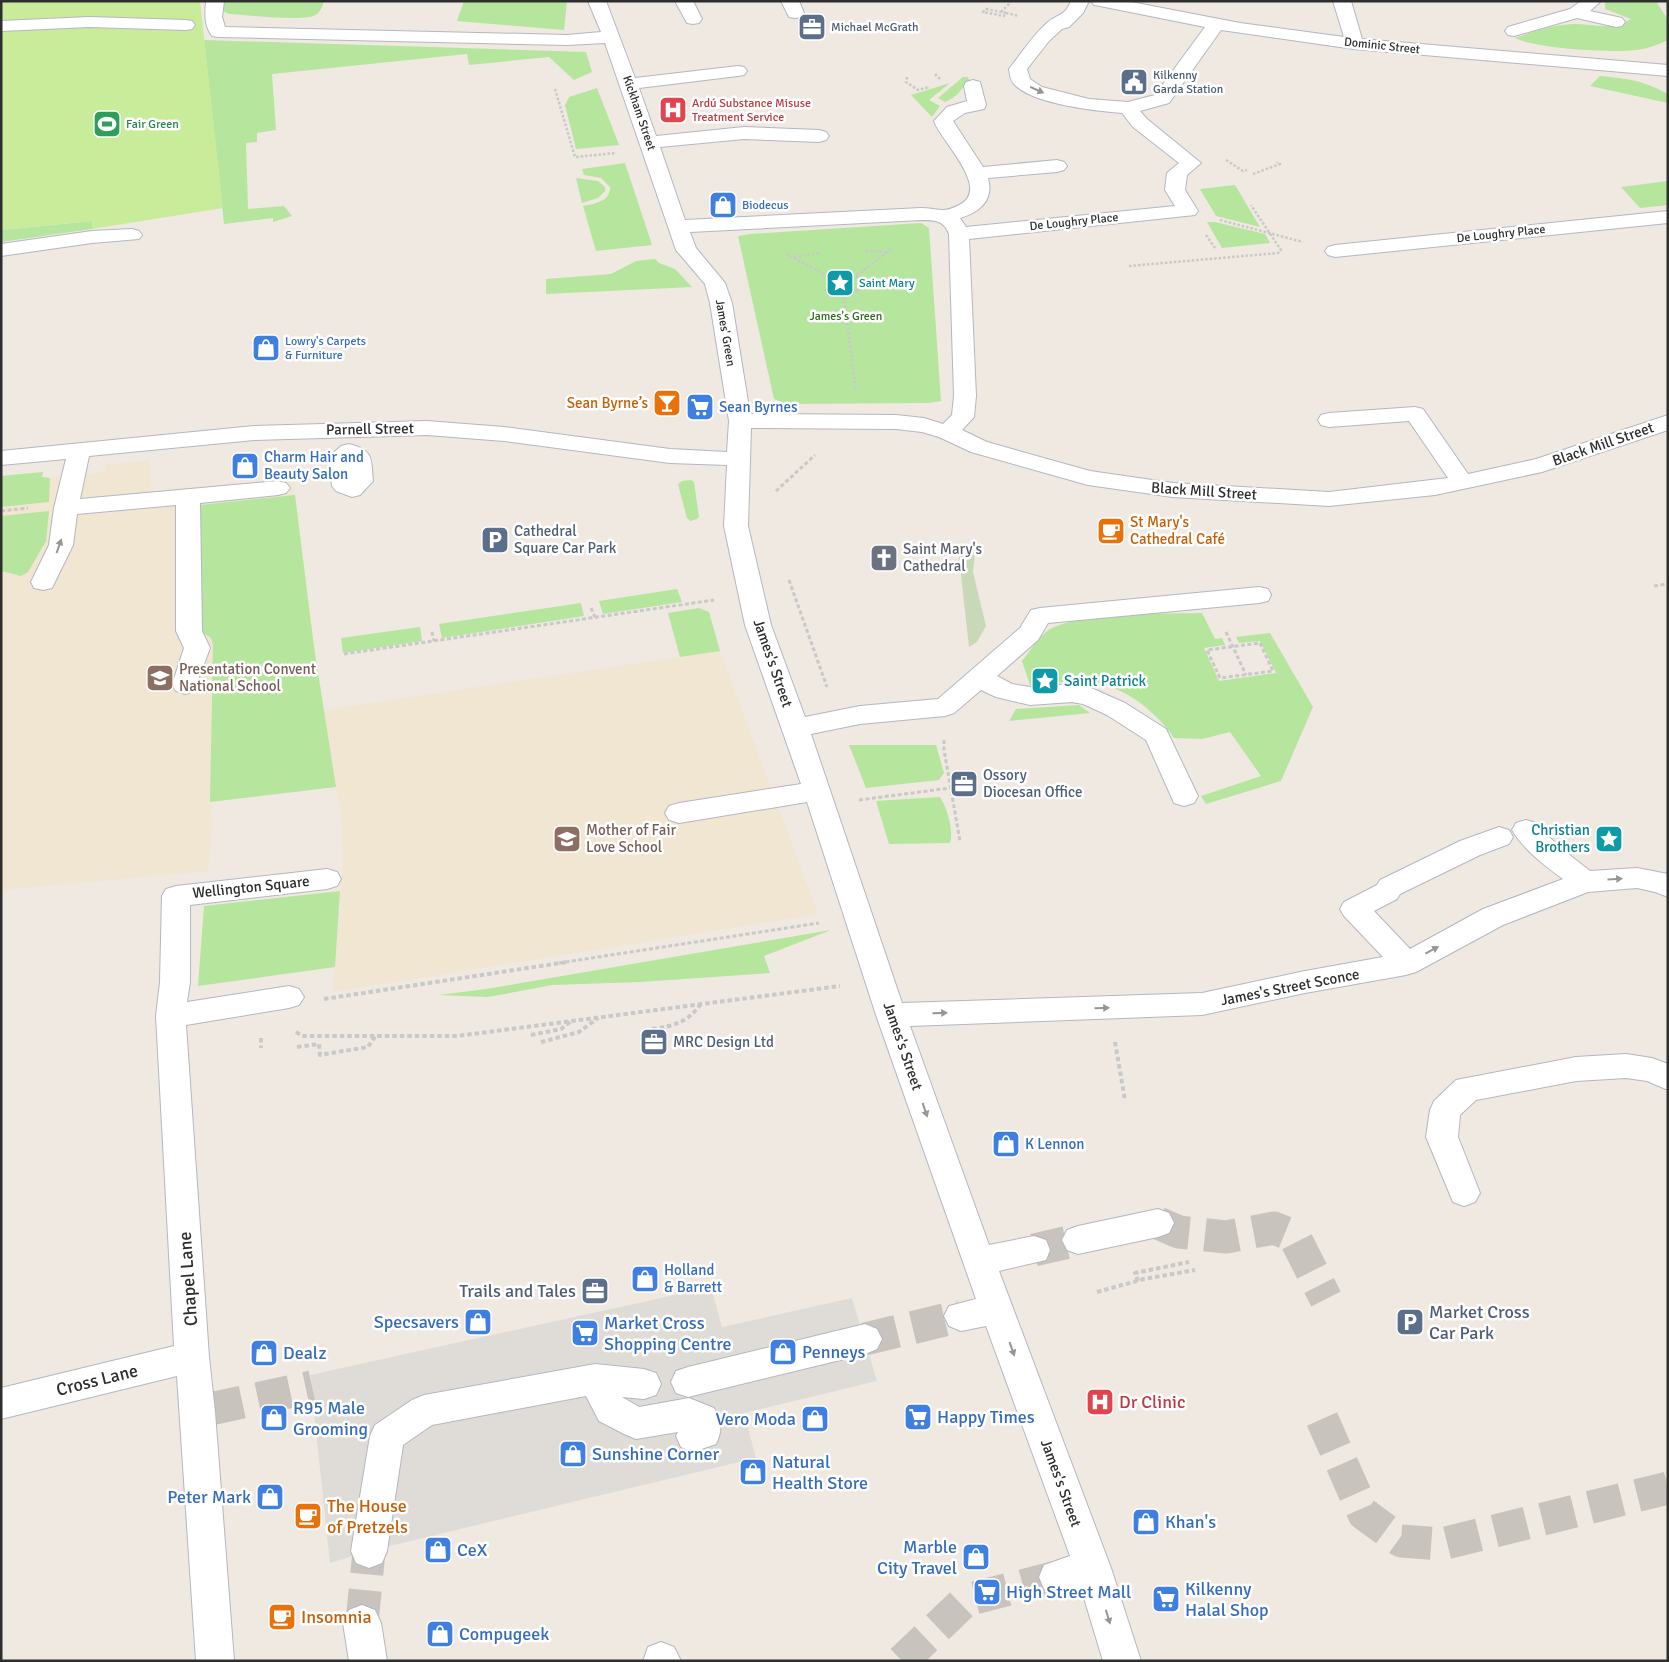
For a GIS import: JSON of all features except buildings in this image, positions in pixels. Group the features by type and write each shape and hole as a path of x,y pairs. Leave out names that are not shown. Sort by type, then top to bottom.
{"street":[{"path":"215,1 213,17 218,32 557,40 612,37"},
{"name":"Kickham Street","path":"597,1 612,37 679,226"},
{"path":"684,1 693,19"},
{"path":"1080,1 1077,9 1062,23 1056,24 1018,69 1021,80 1035,91 1088,106 1128,108 1162,99 1216,25"},
{"name":"Dominic Street","path":"1100,1 1216,25 1354,44 1668,71"},
{"path":"1342,1 1354,44"},
{"path":"1514,31 1576,13 1592,1"},
{"path":"1576,13 1616,22"},
{"path":"1,26 89,22 186,25"},
{"path":"628,84 738,71"},
{"path":"679,226 921,214 946,216 974,205 982,191 978,173 945,127 943,121 949,113 960,107 977,105 974,86"},
{"name":"De Loughry Place","path":"959,234 1188,210 1175,190 1177,173 1191,164 1140,123 1128,108"},
{"path":"650,145 744,133 820,136"},
{"path":"978,173 1057,166"},
{"path":"946,216 956,225 959,234 965,396 963,417 947,432"},
{"name":"De Loughry Place","path":"1335,251 1668,217"},
{"name":"James' Green","path":"679,226 686,250 715,284 717,290 740,421"},
{"path":"1,250 92,236 132,235"},
{"path":"1329,420 1415,414 1462,482"},
{"name":"Black Mill Street","path":"740,421 896,422 924,425 947,432 979,447 1088,478 1173,490 1329,499 1435,488 1542,465 1668,422"},
{"name":"James's Street","path":"740,421 736,526 758,625 796,728 891,1015 979,1261 1093,1568 1122,1661"},
{"name":"Parnell Street","path":"1,458 79,450 179,451 295,441 349,440 427,428 495,433 670,456 739,459"},
{"path":"43,582 62,545 66,508 79,450"},
{"path":"66,508 132,505 188,496 278,488"},
{"path":"185,685 197,648 189,631 188,496"},
{"path":"796,728 839,718 945,708 1030,634 1040,616 1259,595"},
{"path":"979,678 1005,691 1030,696 1072,693 1090,696 1116,709 1157,735 1184,796"},
{"path":"679,813 819,798"},
{"path":"1526,830 1548,853 1585,882"},
{"path":"1406,964 1354,909 1387,892 1390,887 1470,848 1499,837"},
{"name":"James's Street Sconce","path":"891,1015 1202,1004 1305,982 1406,964 1493,917 1585,882 1637,878 1664,883 1668,887"},
{"name":"Wellington Square","path":"171,1016 175,982 176,896 327,879"},
{"path":"171,1016 289,997"},
{"name":"Chapel Lane","path":"171,1016 192,1357 204,1410 215,1661"},
{"path":"1464,1193 1442,1137 1445,1110 1467,1089 1576,1069 1616,1066 1652,1070 1665,1068"},
{"path":"1078,1240 1158,1223"},
{"path":"979,1261 1034,1250"},
{"path":"961,1316 997,1310"},
{"path":"688,1382 865,1339"},
{"name":"Cross Lane","path":"1,1404 192,1357"},
{"path":"595,1379 611,1410 636,1423 689,1414 702,1419 704,1433 693,1436"},
{"path":"369,1551 387,1436 424,1411 595,1379 644,1384"},
{"path":"1057,1577 1093,1568"},
{"path":"362,1623 368,1661"}],"path":[{"path":"1001,12 1012,1"},
{"path":"987,13 1004,16 1006,13"},
{"path":"907,77 906,82 918,90 936,85"},
{"path":"554,89 575,158 650,145"},
{"path":"1223,158 1243,171 1247,170"},
{"path":"1253,174 1280,164 1277,162"},
{"path":"1129,266 1278,253 1281,250 1251,205"},
{"path":"1229,222 1268,232"},
{"path":"857,275 860,291 843,292 832,292 830,277 857,275"},
{"path":"843,292 856,394"},
{"path":"789,479 797,472"},
{"path":"788,578 839,718"},
{"path":"1654,586 1668,584"},
{"path":"344,654 752,594"},
{"path":"591,608 595,617"},
{"path":"432,632 434,641"},
{"path":"1229,638 1246,674"},
{"path":"1260,643 1273,671 1246,674 1220,678 1207,650 1260,643"},
{"path":"944,750 960,841"},
{"path":"819,798 950,788"},
{"path":"344,997 827,921"},
{"path":"289,997 294,1032 302,1036 457,1036 880,980"},
{"path":"652,1029 682,1024 693,1016 701,1005"},
{"path":"1109,1007 1125,1100"},
{"path":"541,1042 579,1032 599,1018"},
{"path":"531,1035 561,1029 572,1021"},
{"path":"297,1047 319,1044 320,1055 368,1047 376,1035"},
{"path":"1138,1281 1135,1273 1189,1262"},
{"path":"1097,1292 1138,1281 1195,1270"}],"shaded area":[{"path":"150,460 151,491 293,478 314,647 324,710 720,651 818,914 333,992 343,863 342,816 336,787 210,802 212,828 208,871 10,889 1,892 1,476 43,472 42,477 50,478 98,473 105,470 105,465"},
{"path":"711,1287 722,1327 852,1298 877,1381 744,1413 756,1458 369,1551 330,1563 310,1375"}],"green space":[{"name":"Fair Green","path":"1,1 200,1 223,208 92,229 92,221 1,230"},
{"path":"223,1 324,1 317,14 296,18 229,14 220,10"},
{"path":"464,1 567,1 564,30 457,21"},
{"path":"1605,1 1656,1 1668,20 1668,40 1644,49 1609,51 1540,45 1515,38 1558,26 1573,24 1610,26 1624,23 1631,19 1605,9"},
{"path":"204,40 586,52 592,72 574,80 549,57 469,65 467,54 272,74 276,130 257,133 257,142 246,143 248,209 284,206 292,216 273,222 273,218 224,224"},
{"path":"1600,76 1643,83 1668,94 1668,103 1590,86"},
{"path":"963,77 968,77 969,80 956,96 945,102 938,98"},
{"path":"950,83 929,100 940,106 932,117 911,95"},
{"path":"597,88 619,145 576,149 565,105 569,97"},
{"path":"625,163 652,245 596,251 583,206 605,199 610,192 610,187 601,178 584,175 582,169"},
{"path":"576,178 598,181 605,187 605,191 598,198 582,203"},
{"path":"1668,181 1668,205 1640,208 1621,187"},
{"path":"1235,185 1260,227 1216,216 1200,189"},
{"path":"92,221 92,229 1,242 1,230"},
{"path":"1207,222 1215,222 1265,234 1270,243 1222,248"},
{"name":"James's Green","path":"921,223 929,228 941,401 928,403 786,404 774,399 738,236"},
{"path":"655,259 659,263 675,269 692,287 546,294 546,279 611,274 636,261"},
{"path":"43,472 42,477 50,478 49,502 1,507 1,476"},
{"path":"691,480 694,482 699,517 690,521 687,518 678,484 682,481"},
{"path":"295,495 314,647 336,787 210,802 213,645 211,638 202,632 200,505"},
{"path":"49,511 46,541 28,572 21,576 1,571 1,516"},
{"path":"976,543 973,572 986,626 977,642 969,647 958,548 970,547"},
{"path":"677,589 682,602 603,614 599,601"},
{"path":"581,603 584,616 442,638 439,624"},
{"path":"699,608 709,612 720,651 680,657 668,613"},
{"path":"1202,613 1215,639 1222,638 1225,645 1204,648 1219,681 1276,673 1260,641 1239,643 1236,637 1270,633 1313,707 1281,781 1206,804 1201,796 1261,776 1230,732 1202,739 1174,738 1150,711 1119,690 1096,683 1079,682 1030,685 1022,661 1046,632 1059,625 1077,620 1121,615"},
{"path":"420,627 422,641 343,653 341,638"},
{"path":"1079,705 1090,713 1009,721 1016,709"},
{"path":"849,745 936,745 944,773 939,780 866,788"},
{"path":"940,797 949,820 950,843 889,844 876,801"},
{"path":"340,891 335,967 198,986 204,906"},
{"path":"831,930 764,956 770,973 640,982 552,985 488,997 439,995 486,989"}],"tunnel":[{"path":"1158,1223 1179,1232 1226,1237 1274,1228 1294,1236 1326,1299"},
{"path":"1034,1250 1078,1240"},
{"path":"865,1339 961,1316"},
{"path":"210,1409 312,1387"},
{"path":"1322,1419 1364,1514 1401,1541 1442,1544 1668,1488"},
{"path":"362,1623 369,1551"},
{"path":"902,1661 966,1600 1057,1577"}],"place":[{"name":"Michael McGrath","path":"812,27"},
{"name":"Kilkenny Garda Station","path":"1134,82"},
{"name":"Ardú Substance Misuse Treatment Service","path":"673,110"},
{"name":"Fair Green","path":"107,124"},
{"name":"Biodecus","path":"723,205"},
{"name":"Saint Mary","path":"840,283"},
{"name":"Lowry's Carpets & Furniture","path":"266,348"},
{"name":"Sean Byrne’s","path":"667,403"},
{"name":"Sean Byrnes","path":"700,407"},
{"name":"Charm Hair and Beauty Salon","path":"245,466"},
{"name":"St Mary's Cathedral Café","path":"1111,531"},
{"name":"Cathedral Square Car Park","path":"495,540"},
{"name":"Saint Mary's Cathedral","path":"884,558"},
{"name":"Presentation Convent National School","path":"160,678"},
{"name":"Saint Patrick","path":"1045,681"},
{"name":"Ossory Diocesan Office","path":"964,784"},
{"name":"Mother of Fair Love School","path":"567,839"},
{"name":"Christian Brothers","path":"1609,839"},
{"name":"MRC Design Ltd","path":"654,1042"},
{"name":"K Lennon","path":"1006,1144"},
{"name":"Holland & Barrett","path":"645,1279"},
{"name":"Trails and Tales","path":"595,1291"},
{"name":"Specsavers","path":"478,1322"},
{"name":"Market Cross Car Park","path":"1410,1322"},
{"name":"Market Cross Shopping Centre","path":"585,1333"},
{"name":"Penneys","path":"783,1352"},
{"name":"Dealz","path":"264,1353"},
{"name":"Dr Clinic","path":"1100,1402"},
{"name":"Happy Times","path":"918,1417"},
{"name":"R95 Male Grooming","path":"274,1418"},
{"name":"Vero Moda","path":"815,1419"},
{"name":"Sunshine Corner","path":"573,1454"},
{"name":"Natural Health Store","path":"753,1472"},
{"name":"Peter Mark","path":"270,1497"},
{"name":"The House of Pretzels","path":"308,1516"},
{"name":"Khan's","path":"1146,1522"},
{"name":"CeX","path":"438,1550"},
{"name":"Marble City Travel","path":"976,1557"},
{"name":"High Street Mall","path":"987,1592"},
{"name":"Kilkenny Halal Shop","path":"1166,1599"},
{"name":"Insomnia","path":"282,1617"},
{"name":"Compugeek","path":"440,1634"}]}
